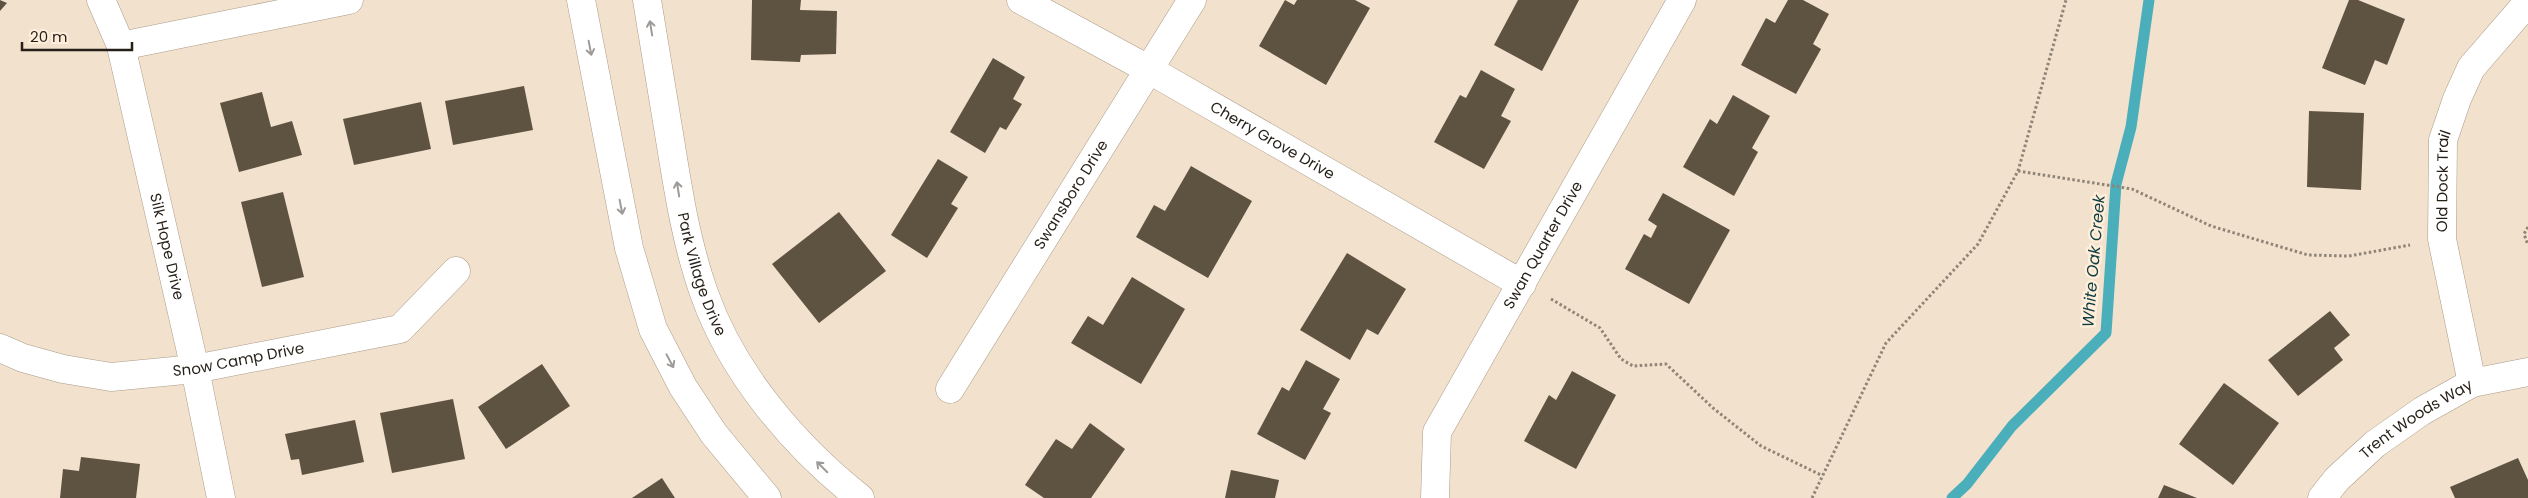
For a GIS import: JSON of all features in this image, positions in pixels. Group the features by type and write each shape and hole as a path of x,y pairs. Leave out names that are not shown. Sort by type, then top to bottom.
{"street":[{"name":"Silk Hope Drive","path":"100,0 121,46 195,369 221,498"},
{"path":"121,46 349,0"},
{"path":"581,0 629,248 653,329 683,386 714,434 767,498"},
{"name":"Park Village Drive","path":"647,0 685,233 704,294 730,349 762,399 793,438 831,476 860,498"},
{"name":"Cherry Grove Drive","path":"1021,0 1148,70 1522,284"},
{"name":"Swansboro Drive","path":"950,389 1192,0"},
{"name":"Swan Quarter Drive","path":"1435,498 1437,432 1682,0"},
{"name":"Old Dock Trail","path":"2472,383 2442,239 2444,140 2456,99 2471,68 2528,2"},
{"name":"Snow Camp Drive","path":"0,348 23,358 63,369 111,377 195,369 400,328 456,271"},
{"name":"Trent Woods Way","path":"2322,498 2337,479 2375,444 2422,411 2472,383 2528,372"}],"path":[{"path":"1812,498 1821,475 1886,342 1978,244 2018,171 2066,0"},
{"path":"2018,171 2132,189 2211,226 2308,255 2349,256 2442,239"},
{"path":"2528,227 2524,234 2528,245"},
{"path":"1522,284 1600,328 1621,359 1633,366 1666,364 1713,408 1761,446 1821,475"}],"building":[{"path":"0,0 7,3 0,11"},
{"path":"752,0 801,0 800,10 837,11 836,54 801,55 800,62 751,60"},
{"path":"1285,0 1294,5 1297,0 1355,0 1370,8 1326,85 1259,46"},
{"path":"1518,0 1579,0 1542,71 1494,45"},
{"path":"1788,0 1803,0 1829,14 1813,44 1821,49 1796,94 1741,65 1766,18 1775,23"},
{"path":"2349,0 2358,0 2405,19 2387,65 2375,60 2365,85 2322,68"},
{"path":"993,58 1025,77 1013,99 1022,104 1006,130 1000,127 985,153 950,132"},
{"path":"1481,70 1515,89 1501,116 1511,121 1484,169 1434,142 1460,95 1466,98"},
{"path":"524,86 533,130 453,145 445,101"},
{"path":"262,92 271,127 292,121 302,155 239,172 220,103"},
{"path":"1733,95 1770,116 1752,148 1758,152 1734,196 1683,167 1710,119 1717,124"},
{"path":"421,102 431,149 354,165 343,119"},
{"path":"2309,111 2364,113 2361,190 2307,187"},
{"path":"938,159 968,177 951,204 958,208 927,258 891,235"},
{"path":"1191,166 1252,201 1208,278 1136,237 1154,205 1165,211"},
{"path":"283,192 304,277 262,287 241,202"},
{"path":"1663,193 1730,230 1689,304 1625,269 1644,234 1651,238 1657,226 1648,220"},
{"path":"839,212 886,271 819,323 772,264"},
{"path":"1347,253 1406,289 1378,335 1367,329 1350,360 1300,330"},
{"path":"1132,277 1185,309 1141,384 1071,343 1088,316 1103,325"},
{"path":"2330,311 2350,335 2334,348 2343,360 2298,396 2268,360"},
{"path":"1306,360 1340,379 1323,409 1331,413 1305,460 1257,434 1282,387 1289,391"},
{"path":"542,364 570,406 506,449 478,407"},
{"path":"1572,371 1616,395 1576,469 1524,441 1549,395 1556,400"},
{"path":"2224,383 2279,423 2233,485 2179,444"},
{"path":"453,399 465,459 392,473 380,413"},
{"path":"355,420 364,462 302,475 299,459 291,460 285,434"},
{"path":"1090,423 1125,449 1091,498 1044,498 1025,485 1056,439 1072,449"},
{"path":"81,457 140,464 136,498 60,498 63,469 79,471"},
{"path":"2518,458 2528,480 2528,498 2455,498 2450,487"},
{"path":"1231,470 1279,480 1275,498 1225,498"},
{"path":"662,478 675,498 632,498"},
{"path":"2164,485 2197,498 2158,498"}],"waterway":[{"name":"White Oak Creek","path":"1952,498 1967,484 2012,426 2106,333 2116,184 2131,127 2149,0"}]}
